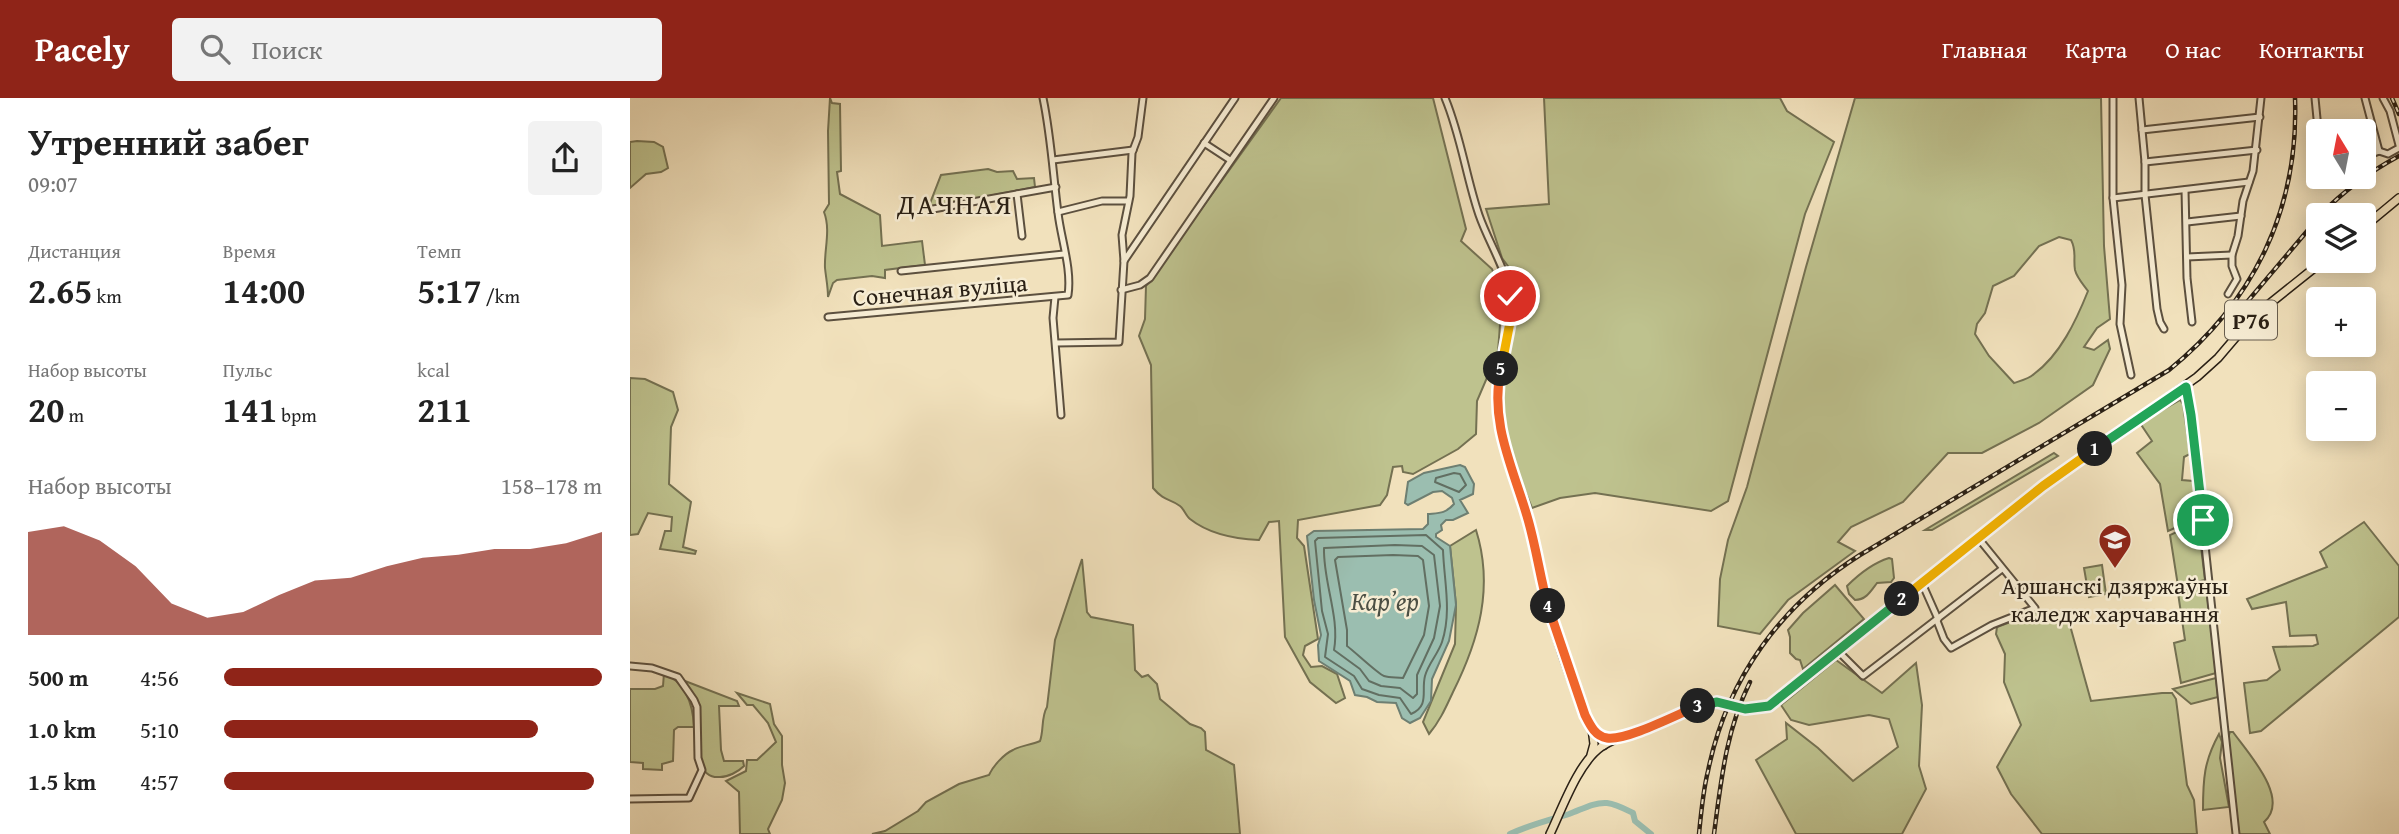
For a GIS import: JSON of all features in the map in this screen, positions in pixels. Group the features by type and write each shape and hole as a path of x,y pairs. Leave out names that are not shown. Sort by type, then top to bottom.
{"main road":[{"path":"2376,217 2399,198"},
{"name":"Р76","path":"1550,834 1587,761 1602,747 1697,706 1724,702 1745,709 1769,706 2075,463 2186,387 2211,365 2253,317 2308,273"},
{"path":"1592,731 1603,737 1622,737"},
{"path":"1587,761 1594,747 1592,731"}],"street":[{"path":"1043,98 1052,145 1069,291 1068,295 1055,297 1053,317 1061,415"},
{"path":"1055,343 1119,342 1125,254 1123,225 1143,98"},
{"path":"1125,254 1235,98"},
{"path":"1121,290 1140,285 1150,278 1274,98"},
{"path":"1445,98 1478,211 1510,296 1509,331 1497,393 1501,432 1528,520 1549,610 1580,700 1592,731 1602,747"},
{"path":"2139,98 2145,195 2157,309 2164,329"},
{"path":"2228,294 2237,279 2232,266 2232,255 2257,150 2261,98"},
{"path":"2315,98 2317,119"},
{"path":"2365,98 2379,151"},
{"path":"2376,152 2388,154 2399,146 2390,111 2383,98"},
{"path":"2112,99 2113,198 2122,285 2120,324 2131,375"},
{"path":"2142,130 2260,117"},
{"path":"1204,143 1230,160"},
{"path":"1053,160 1133,150"},
{"path":"2145,162 2257,150"},
{"path":"2113,198 2249,182"},
{"path":"933,209 1056,187"},
{"path":"2185,190 2192,322"},
{"path":"1017,194 1022,236"},
{"path":"1058,212 1102,201 1128,201"},
{"path":"2187,222 2241,216"},
{"path":"901,271 1064,254"},
{"path":"2187,257 2232,255"},
{"name":"Сонечная вуліца","path":"828,317 1055,297"},
{"path":"2186,387 2212,592 2236,834"},
{"path":"1922,583 1944,639 1951,648 1992,625 2035,608 1979,539"},
{"path":"1839,651 1863,676 2002,569"},
{"path":"630,666 652,668 678,677 690,694 697,707 697,744 702,770 689,799 630,799"}],"green space":[{"path":"830,98 832,103 840,104 841,171 837,172 840,194 880,215 882,246 922,241 925,265 885,270 885,278 872,276 837,280 833,283 828,297 825,268 827,226 824,212 829,204"},
{"path":"1281,98 1433,98 1466,229 1461,241 1492,269 1502,297 1498,352 1477,401 1476,434 1458,449 1413,474 1403,472 1402,466 1393,467 1387,495 1380,505 1298,520 1297,538 1304,546 1318,639 1305,646 1303,655 1311,667 1322,666 1337,674 1345,698 1336,703 1310,682 1285,637 1279,521 1269,522 1259,540 1223,535 1197,524 1180,506 1164,498 1153,488 1151,365 1139,336 1145,319 1146,286"},
{"path":"1544,98 1780,98 1787,111 1834,142 1805,214 1728,501 1711,511 1595,493 1560,498 1532,508 1506,445 1498,385 1513,325 1519,281 1502,258 1486,209 1549,204"},
{"path":"1855,98 2101,98 2104,246 2110,319 2097,328 2084,347 2094,350 2108,340 2110,349 2093,385 2039,423 1982,453 1948,453 1903,502 1851,527 1838,542 1855,551 1788,600 1760,634 1718,626 1720,579 1728,540 1747,487","holes":["2059,237 2071,240 2076,273 2088,291 2072,325 2052,357 2032,376 2014,383 1989,356 1975,334 1977,324 1985,313 1993,286 2014,276 2039,246"]},
{"path":"630,142 654,142 663,147 668,168 646,174 630,188"},
{"path":"988,169 997,172 1013,171 1017,179 1034,178 1035,187 929,206 941,175"},
{"path":"630,378 645,379 673,392 678,410 671,427 669,484 691,502 683,547 696,551 695,554 660,549 665,531 671,531 672,517 648,513 638,534 630,535"},
{"path":"2180,400 2183,404 2190,454 2184,457 2182,480 2193,481 2198,518 2168,531 2160,484 2137,453 2152,441 2140,423"},
{"path":"2054,453 2058,456 1932,530 1925,530"},
{"path":"2198,522 2205,580 2178,586 2170,535"},
{"path":"2364,522 2399,566 2399,617 2261,731 2250,733 2244,683 2267,680 2280,670 2273,647 2318,644 2316,635 2290,636 2286,602 2252,609 2247,599 2327,567 2320,552"},
{"name":"Карʼер","path":"1476,530 1484,572 1481,613 1462,672 1440,719 1429,734 1423,722 1455,644 1456,605 1450,546"},
{"path":"1082,559 1087,612 1091,617 1133,625 1135,670 1142,677 1148,675 1157,684 1160,699 1190,724 1205,732 1206,750 1234,765 1240,834 872,834 885,831 918,811 926,802 959,784 989,775 999,761 1018,747 1040,741 1055,640"},
{"path":"1892,559 1894,578 1891,582 1877,583 1865,597 1855,600 1849,594 1847,586 1866,570"},
{"path":"2102,565 2106,594 2089,597 2084,568"},
{"path":"1835,585 1864,619 1803,669 1800,660 1790,653 1788,630"},
{"path":"2206,585 2216,673 2181,683 2174,643 2185,640 2178,593"},
{"path":"2066,611 2091,701 2162,693 2172,693 2176,699 2187,785 2194,800 2197,834 2042,834 2011,794 1997,767 2021,725 2004,682 2005,654 1996,634 1997,627 2035,613"},
{"path":"1836,660 1882,693 1916,663 1922,705 1919,766 1926,789 1902,834 1796,834 1756,760 1787,739 1786,723 1853,781 1898,747 1889,719 1869,715 1809,725 1791,720 1781,705"},
{"path":"664,673 678,682 687,695 694,727 678,727 674,730 673,761 662,764 662,770 643,769 643,763 630,762 630,689 655,689 663,686"},
{"path":"2216,678 2218,697 2191,704 2173,689"},
{"path":"685,681 737,701 739,706 719,706 724,761 743,761 744,766 736,772 720,777 710,776 704,770 700,761 697,707 683,683"},
{"path":"737,693 770,704 774,724 782,736 785,783 782,800 768,829 770,834 740,834 739,792 726,781 746,771 747,760 757,760 776,742 768,723 753,705 747,705"},
{"path":"2230,732 2233,732 2257,764 2270,789 2273,801 2271,812 2264,822 2270,834 2239,834 2228,738"},
{"path":"2219,734 2222,742 2220,758 2229,807 2203,810 2205,771"}],"water":[{"name":"Карʼер","path":"1460,465 1465,467 1474,484 1473,494 1460,500 1468,513 1453,520 1446,520 1441,525 1442,530 1436,534 1436,537 1450,546 1456,605 1449,641 1432,679 1431,701 1420,718 1410,723 1402,718 1396,703 1377,702 1355,695 1350,681 1319,661 1318,645 1321,635 1307,536 1314,531 1423,529 1428,524 1428,514 1445,511 1454,504 1452,498 1442,491 1433,492 1408,505 1405,503 1408,482 1424,473"}],"waterway":[{"path":"1510,834 1602,803 1633,813 1635,821 1651,834"}],"railway":[{"path":"1699,834 1708,771 1729,705 1762,647 1782,621 1806,597 1860,555 2169,370 2199,343 2225,314 2247,283 2265,250 2279,215 2289,178 2295,98"},
{"path":"2392,98 2399,114"},
{"path":"2333,203 2357,183 2399,156"},
{"path":"2242,308 2306,232"},
{"path":"1714,834 1730,737 1750,682"}],"place":[{"name":"Аршанскі дзяржаўны каледж харчавання","path":"2115,570"}],"district":[{"name":"ДАЧНАЯ","path":"955,203"}],"route":[{"path":"1510,296 1511,317 1497,393 1501,432 1528,520 1556,632 1585,715 1592,728 1603,737 1622,737 1709,703 1724,702 1752,710 1777,702 2043,486 2186,387 2203,520"}]}
